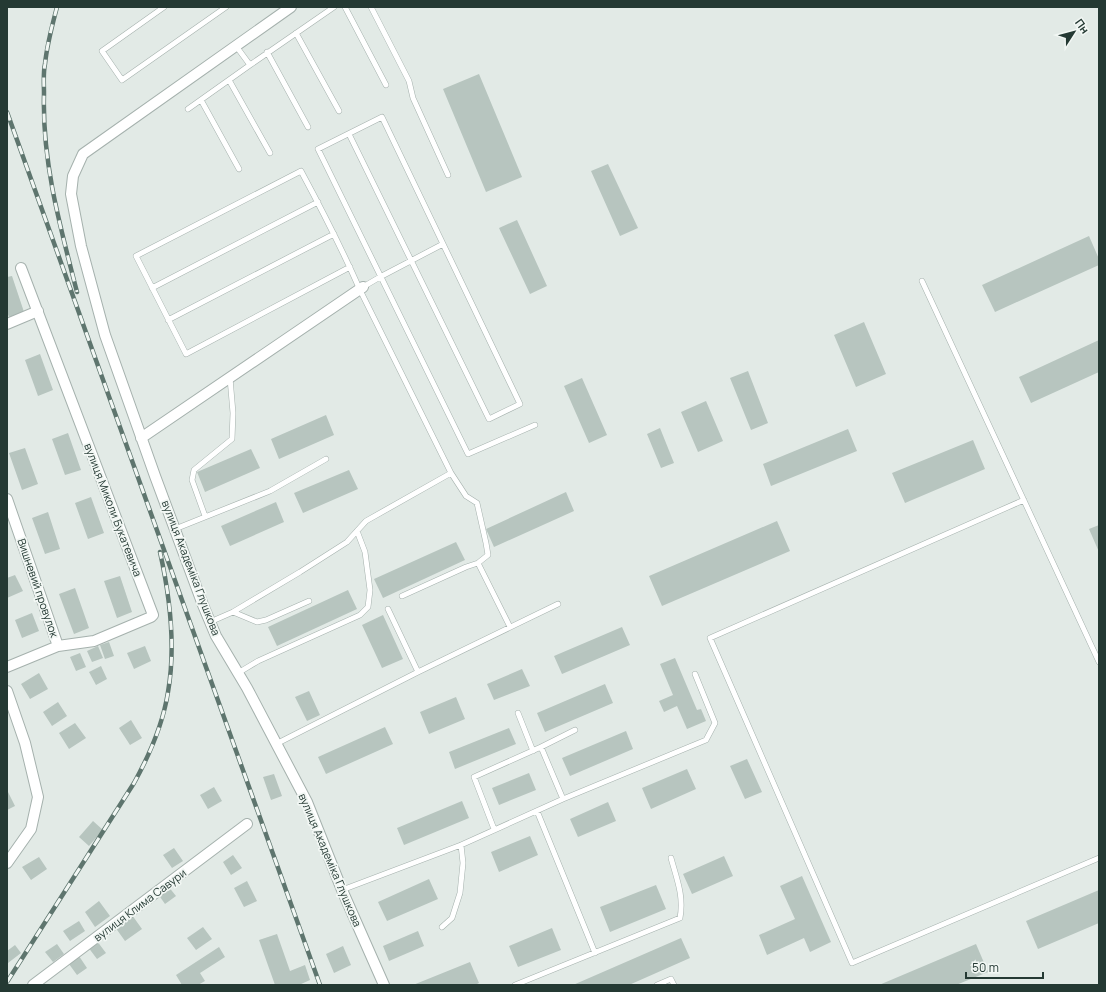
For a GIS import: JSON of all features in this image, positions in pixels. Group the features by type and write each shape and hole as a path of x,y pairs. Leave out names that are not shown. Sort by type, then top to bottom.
{"street":[{"path":"236,46 291,7"},
{"name":"вулиця Академіка Глушкова","path":"236,46 83,154 73,176 71,194 81,246 105,335 141,438 210,622 216,636 238,673 306,802 342,890 384,985"},
{"name":"вулиця Миколи Букатевича","path":"21,268 152,615 151,617 94,641 58,646"},
{"path":"141,438 362,288"},
{"path":"7,324 38,312"},
{"name":"Вишневий провулок","path":"7,499 58,646 7,667"},
{"path":"7,691 25,743 38,797 31,829 7,863"},
{"name":"вулиця Клима Савури","path":"33,985 246,824"}],"lane":[{"path":"164,7 102,51 122,80 226,7"},
{"path":"188,110 267,52 334,7"},
{"path":"345,7 386,85"},
{"path":"371,7 409,81 413,98 448,175"},
{"path":"296,33 339,111"},
{"path":"236,46 250,65"},
{"path":"267,52 308,127"},
{"path":"229,80 270,153"},
{"path":"201,100 239,169"},
{"path":"349,134 489,418 520,404 382,117 318,149 468,454 535,425"},
{"path":"350,267 186,354 136,256 301,171 362,288 451,473 466,496 477,503 488,556 478,564 466,567 402,596"},
{"path":"152,288 318,202"},
{"path":"168,320 334,234"},
{"path":"362,288 444,244"},
{"path":"922,281 1099,662"},
{"path":"205,516 192,480 194,470 232,439 233,413 230,378"},
{"path":"175,529 270,491 326,459"},
{"path":"210,622 234,612 347,542 366,521 451,473"},
{"path":"1024,500 710,638 852,963 1099,858"},
{"path":"238,673 258,661 360,615 368,608 370,590 365,552 357,532"},
{"path":"478,564 510,627"},
{"path":"234,612 256,622 266,620 309,601"},
{"path":"276,744 418,672 558,604"},
{"path":"388,609 418,672"},
{"path":"342,890 461,845 562,799 706,740 715,723 695,674"},
{"path":"518,713 533,751"},
{"path":"494,829 474,777 541,748 575,730"},
{"path":"541,748 562,799"},
{"path":"537,811 595,954"},
{"path":"442,927 452,918 460,893 463,863 461,845"},
{"path":"515,985 595,954 680,918 682,906 681,891 671,858"},
{"path":"657,985 671,979 674,985"}],"building":[{"path":"479,74 522,177 486,192 443,89"},
{"path":"608,164 638,228 620,236 591,171"},
{"path":"517,220 547,286 530,294 499,228"},
{"path":"1089,236 1099,259 1099,265 995,312 982,285"},
{"path":"12,276 24,312 9,317 7,312 7,277"},
{"path":"864,322 886,374 856,387 834,335"},
{"path":"1099,340 1099,372 1031,403 1019,377"},
{"path":"40,354 53,390 38,396 25,360"},
{"path":"748,371 768,423 751,430 730,378"},
{"path":"582,378 607,435 589,443 564,386"},
{"path":"706,401 723,441 698,452 681,412"},
{"path":"326,415 334,435 279,459 271,439"},
{"path":"660,428 674,463 661,468 647,434"},
{"path":"848,429 857,451 771,486 763,464"},
{"path":"68,433 81,470 65,475 52,439"},
{"path":"973,440 985,469 905,503 892,473"},
{"path":"25,448 38,484 22,490 9,453"},
{"path":"251,449 260,468 205,492 197,472"},
{"path":"349,470 358,489 303,513 294,493"},
{"path":"566,492 574,511 494,547 486,529"},
{"path":"91,497 104,533 88,539 75,503"},
{"path":"276,502 284,522 230,546 221,526"},
{"path":"48,512 60,549 45,554 32,518"},
{"path":"777,521 790,551 662,606 649,576"},
{"path":"1099,525 1099,552 1089,529"},
{"path":"456,542 465,560 383,598 374,579"},
{"path":"15,575 23,591 7,598 7,578"},
{"path":"120,576 132,612 117,618 104,581"},
{"path":"75,588 89,628 74,634 59,594"},
{"path":"348,590 357,609 277,646 268,627"},
{"path":"32,613 39,631 22,638 15,620"},
{"path":"383,615 403,659 382,668 362,625"},
{"path":"622,627 630,645 562,674 554,656"},
{"path":"109,642 114,656 105,659 100,645"},
{"path":"98,646 103,658 92,662 87,651"},
{"path":"145,646 151,661 134,669 127,653"},
{"path":"80,653 86,667 76,671 70,657"},
{"path":"675,658 697,710 701,709 706,721 687,729 677,706 664,712 659,701 673,695 660,664"},
{"path":"101,666 107,679 96,685 89,672"},
{"path":"522,669 530,686 494,700 487,684"},
{"path":"39,673 48,689 30,699 21,684"},
{"path":"605,684 613,703 545,732 537,713"},
{"path":"309,691 320,715 307,721 295,697"},
{"path":"456,697 465,719 429,734 420,712"},
{"path":"58,702 67,716 52,726 43,712"},
{"path":"131,720 142,738 130,745 119,728"},
{"path":"75,723 86,738 69,749 59,733"},
{"path":"385,727 393,744 326,774 318,757"},
{"path":"509,728 516,744 455,769 449,752"},
{"path":"626,731 633,749 570,776 562,758"},
{"path":"747,759 762,792 745,799 730,766"},
{"path":"687,769 696,789 651,809 642,788"},
{"path":"529,773 536,790 499,805 492,788"},
{"path":"274,774 282,796 271,800 263,777"},
{"path":"214,787 222,801 208,809 200,795"},
{"path":"7,790 15,806 7,810"},
{"path":"462,801 469,818 404,845 397,828"},
{"path":"608,802 616,821 578,837 570,819"},
{"path":"93,821 103,830 89,846 79,837"},
{"path":"530,836 538,855 499,872 491,852"},
{"path":"174,848 183,861 172,868 163,855"},
{"path":"233,855 242,868 231,875 223,862"},
{"path":"724,856 733,876 692,894 683,874"},
{"path":"39,857 47,869 31,880 22,867"},
{"path":"802,876 831,942 810,952 804,938 767,955 759,935 795,919 780,886"},
{"path":"429,879 438,899 387,921 378,902"},
{"path":"247,881 257,901 244,907 234,888"},
{"path":"656,885 666,909 610,932 600,907"},
{"path":"168,886 176,896 165,904 158,894"},
{"path":"1099,890 1099,923 1038,949 1026,921"},
{"path":"99,901 110,916 95,927 85,912"},
{"path":"132,915 142,929 125,941 115,927"},
{"path":"79,921 85,931 70,941 63,931"},
{"path":"203,927 212,939 196,950 187,938"},
{"path":"552,928 561,950 518,967 509,946"},
{"path":"418,931 424,946 389,961 383,946"},
{"path":"277,934 290,971 305,965 310,980 299,985 275,985 259,940"},
{"path":"681,938 690,958 629,985 573,985"},
{"path":"97,941 106,953 97,959 88,947"},
{"path":"57,944 64,954 53,962 45,952"},
{"path":"976,944 988,972 956,985 879,985"},
{"path":"15,945 21,953 8,963 7,951"},
{"path":"343,946 351,965 334,973 326,954"},
{"path":"219,947 225,957 200,973 205,981 198,985 182,985 176,975"},
{"path":"79,956 87,968 77,975 69,964"},
{"path":"470,962 479,983 475,985 413,985"}],"railway":[{"path":"57,7 48,42 44,67 44,119 53,194 77,292"},
{"path":"7,112 320,985"},
{"path":"7,982 134,783 150,750 163,716 170,675 172,639 167,586 160,552"}]}
